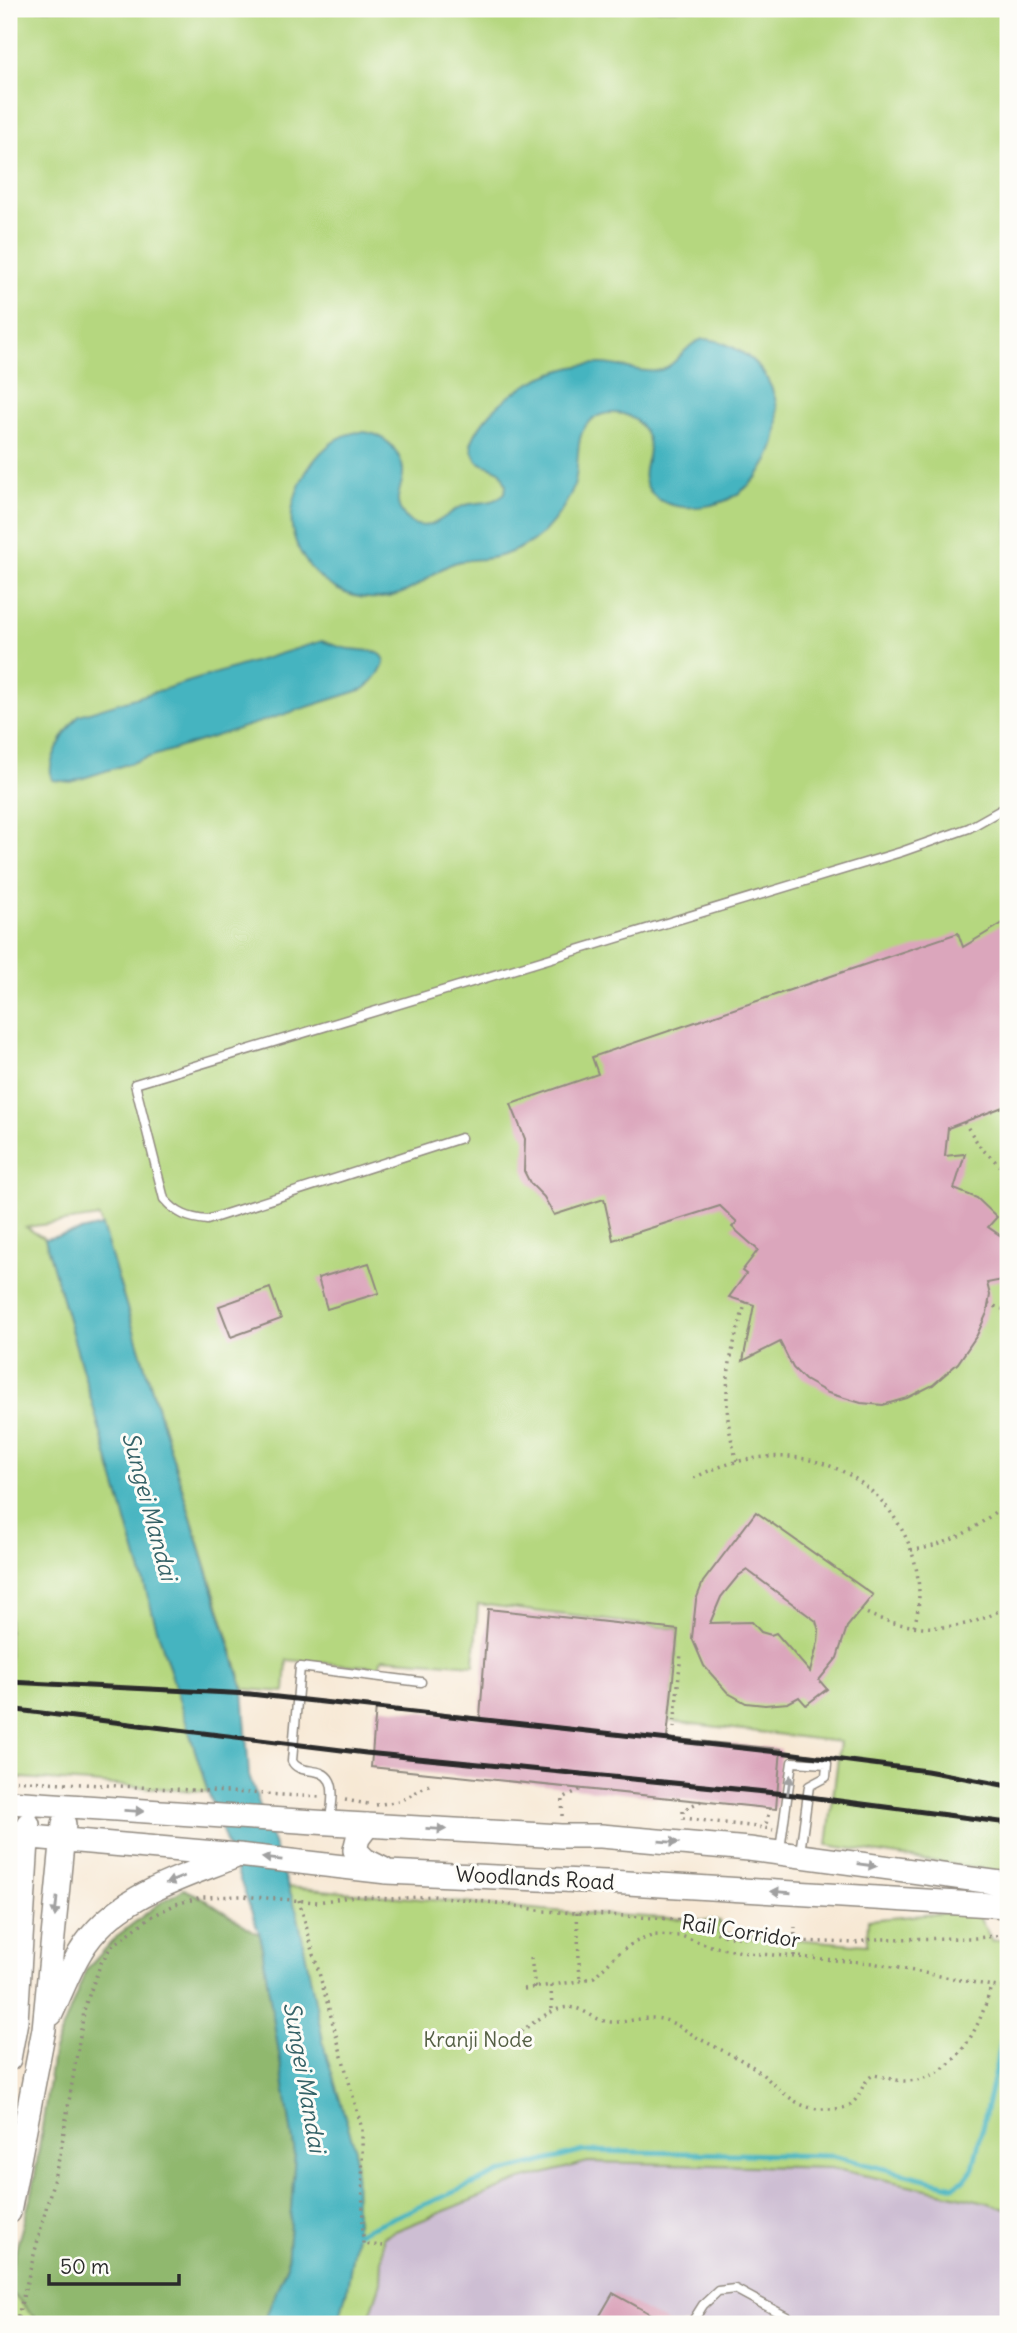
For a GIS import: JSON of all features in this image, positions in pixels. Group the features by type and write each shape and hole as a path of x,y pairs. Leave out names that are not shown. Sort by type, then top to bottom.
{"main road":[{"name":"Woodlands Road","path":"9,2059 16,2021 20,1803 330,1823 601,1836 790,1854 1008,1884"},
{"path":"9,2212 44,2029 66,1807"},
{"path":"368,1825 358,1838 355,1850 365,1860 387,1872"},
{"name":"Woodlands Road","path":"18,1836 238,1855 387,1872 616,1882 1008,1906"},
{"path":"44,2029 81,1951 94,1932 114,1913 162,1886 238,1855"},
{"path":"9,1989 16,2021"}],"lane":[{"path":"461,1138 207,1220 188,1218 164,1199 135,1084 901,852 969,828 1008,806"},
{"path":"330,1823 331,1782 318,1772 294,1766 292,1761 300,1667 421,1682"},
{"path":"792,1762 827,1764 826,1777 809,1786 790,1854 792,1762"},
{"path":"691,2324 703,2305 718,2291 735,2289 800,2324"}],"path":[{"path":"964,1122 981,1148 1008,1172"},
{"path":"737,1461 729,1435 726,1392 728,1367 746,1302"},
{"path":"988,1304 1008,1311"},
{"path":"694,1478 737,1461 774,1456 795,1457 812,1459 845,1473 867,1487 902,1529 911,1549 919,1589 919,1605 914,1626"},
{"path":"911,1549 925,1548 959,1536 990,1517 1008,1500"},
{"path":"861,1610 889,1623 914,1626 971,1623 1008,1606"},
{"path":"667,1728 674,1728 681,1653"},
{"path":"9,1780 331,1798 375,1805 400,1801 429,1785"},
{"path":"561,1836 563,1798 581,1788"},
{"path":"701,1801 683,1810 683,1818 765,1828"},
{"path":"766,1818 770,1808"},
{"path":"16,2324 60,2155 85,2006 101,1963 111,1948 149,1918 176,1904 202,1897 241,1896 318,1902 355,1896 390,1899 433,1896 577,1913 687,1920 725,1936 795,1941 855,1943 873,1939 976,1938 1007,1932"},
{"path":"299,1900 362,2129 363,2244 383,2246"},
{"path":"577,1913 580,1981"},
{"path":"794,1956 795,1927"},
{"name":"Rail Corridor","path":"524,1989 594,1977 616,1955 633,1943 654,1935 681,1936 711,1946 748,1952 872,1963 1008,1989"},
{"path":"866,1937 873,1939"},
{"path":"531,1958 535,1988"},
{"path":"551,1986 551,2011"},
{"path":"521,2031 551,2011 566,2007 579,2009 599,2020 613,2022 646,2018 665,2020 750,2065 785,2096 799,2105 815,2110 847,2106 857,2098 865,2080 873,2075 904,2081 927,2077 946,2066 970,2040 984,2014 991,1986"}],"shaded area":[{"path":"588,2161 831,2168 986,2202 1008,2210 1008,2324 367,2324 381,2282 383,2236 521,2180"}],"green space":[{"path":"9,9 1008,9 1008,1873 827,1845 840,1742 669,1721 678,1629 478,1604 474,1665 382,1658 379,1667 287,1660 285,1692 244,1689 99,1217 26,1227 45,1239 159,1635 208,1792 9,1777"},
{"name":"Kranji Node","path":"288,1887 577,1913 720,1921 719,1933 867,1945 868,1920 957,1912 979,1916 992,1941 1008,1939 1008,2210 986,2202 831,2168 588,2162 521,2180 383,2236 381,2282 367,2324 338,2324 347,2289 325,2051 297,1912"},
{"path":"184,1889 260,1935 295,2154 287,2265 263,2324 32,2324 35,2317 9,2290 9,2274 33,2189 53,2053 86,1970 117,1936 157,1905"},
{"path":"9,2290 35,2317 32,2324 9,2324"}],"water":[{"path":"703,339 732,347 753,361 767,379 776,400 778,423 774,445 765,466 750,485 729,499 707,506 681,507 659,499 650,491 645,480 649,449 644,430 635,420 623,414 607,413 593,419 582,432 574,486 561,510 544,532 516,550 492,558 454,563 407,591 389,597 370,598 353,596 336,589 309,566 300,551 293,533 292,513 297,492 320,453 337,440 355,432 374,434 392,446 403,470 398,499 400,509 413,524 431,525 466,505 491,501 505,493 506,485 501,472 478,461 472,452 471,444 480,427 507,398 544,376 583,365 609,364 650,371 663,369 690,346"},
{"path":"322,641 343,648 376,652 384,659 384,664 364,689 71,782 53,780 51,764 54,755 79,715"},
{"name":"Sungei Mandai","path":"102,1226 243,1689 249,1775 297,1912 325,2051 355,2149 356,2234 338,2324 263,2324 287,2265 295,2154 260,1935 208,1792 159,1635 45,1239"}],"building":[{"path":"1008,920 1008,1105 948,1128 945,1156 965,1154 954,1189 977,1198 997,1217 988,1227 1008,1245 1008,1279 987,1283 990,1295 987,1313 977,1335 958,1363 933,1385 907,1398 883,1405 861,1403 828,1393 805,1380 793,1368 780,1342 743,1361 754,1305 729,1297 746,1274 742,1271 758,1250 732,1227 737,1222 720,1206 613,1240 604,1199 554,1215 544,1197 530,1183 524,1171 525,1139 511,1104 598,1074 592,1057 958,933 963,947"},
{"path":"369,1263 379,1293 327,1309 318,1278"},
{"path":"270,1288 281,1319 231,1337 219,1306"},
{"path":"756,1512 873,1595 847,1627 837,1658 819,1680 827,1689 806,1705 799,1697 788,1703 765,1705 746,1703 728,1693 704,1666 692,1638 696,1600 703,1582","holes":["747,1570 816,1621 818,1642 810,1672 776,1633 771,1635 761,1632 752,1622 710,1623 721,1597 738,1576"]},
{"path":"488,1609 678,1630 667,1738 781,1749 776,1809 371,1767 376,1707 480,1718"},
{"path":"613,2293 669,2324 595,2324"}],"waterway":[{"path":"350,2236 499,2173 584,2151 833,2156 954,2186 965,2179 973,2168 1008,2013"}],"railway":[{"path":"9,1682 250,1694 787,1753 927,1771 1008,1786"},
{"path":"9,1709 366,1753 786,1794 1008,1823"}]}
